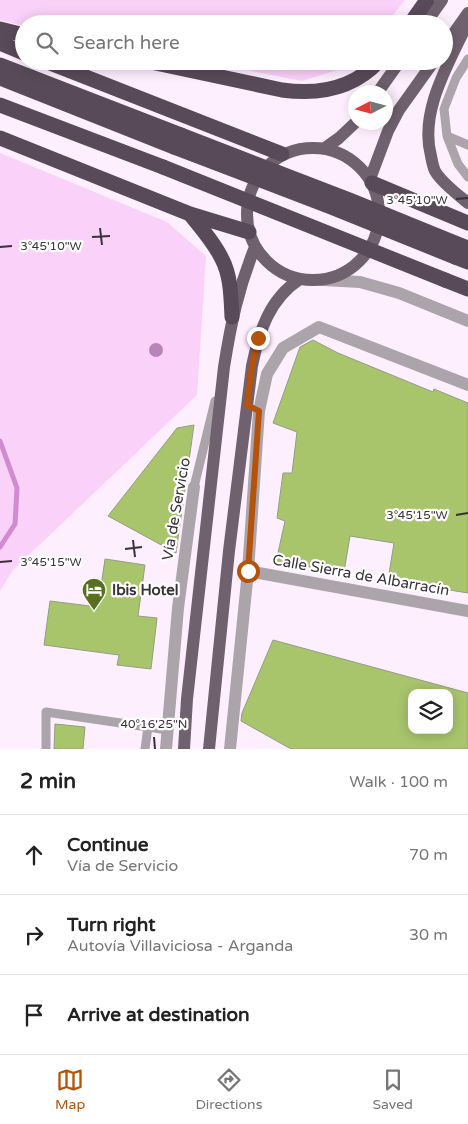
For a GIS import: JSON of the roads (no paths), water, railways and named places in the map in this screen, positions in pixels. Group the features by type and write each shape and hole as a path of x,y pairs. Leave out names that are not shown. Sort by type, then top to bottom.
{"highway":[{"path":"416,15 427,0"},
{"path":"0,30 15,33"},
{"path":"0,44 15,50"},
{"path":"0,64 322,203 462,252"},
{"path":"68,70 282,154"},
{"path":"188,70 301,93 321,92 348,84 370,70"},
{"path":"0,78 177,141"},
{"path":"0,105 163,167 468,289"},
{"path":"0,138 190,214 249,232"},
{"path":"371,181 468,223"},
{"path":"190,214 223,260 230,289 232,317"}],"main road":[{"path":"431,15 442,0"},
{"path":"453,34 468,13"},
{"path":"453,55 468,22"},
{"path":"383,85 394,70"},
{"path":"371,181 380,150 399,110 428,70"},
{"path":"446,70 433,99 428,124 428,146 435,172 468,203"},
{"path":"325,148 348,129"},
{"path":"303,147 325,148 351,158 371,181 379,203 379,224 372,244 360,261 343,274 322,280 300,279 274,268 255,247 249,232 246,209 251,187 264,168 282,154 303,147"},
{"path":"184,749 187,699 224,367 232,317 242,278 255,247"},
{"path":"210,749 228,550 254,357 258,338 275,303 290,286 300,279"}],"street":[{"path":"322,280 360,282 399,293 468,320"},
{"path":"230,749 248,571 259,411 267,374 283,348 319,327 468,384"},
{"path":"247,405 259,411"},
{"name":"Vía de Servicio","path":"166,749 178,608 194,487"},
{"name":"Calle Sierra de Albarracín","path":"248,571 468,611"}],"lane":[{"path":"468,59 456,78 444,109 447,136 458,164 468,177"},
{"path":"447,136 468,145"},
{"name":"Vía de Servicio","path":"194,487 224,367"},
{"path":"46,749 46,712 168,730"},
{"path":"145,749 148,727"}],"waterway":[{"path":"0,441 17,488 15,524 0,547"}],"place":[{"name":"Ibis Hotel","path":"94,611"}]}
